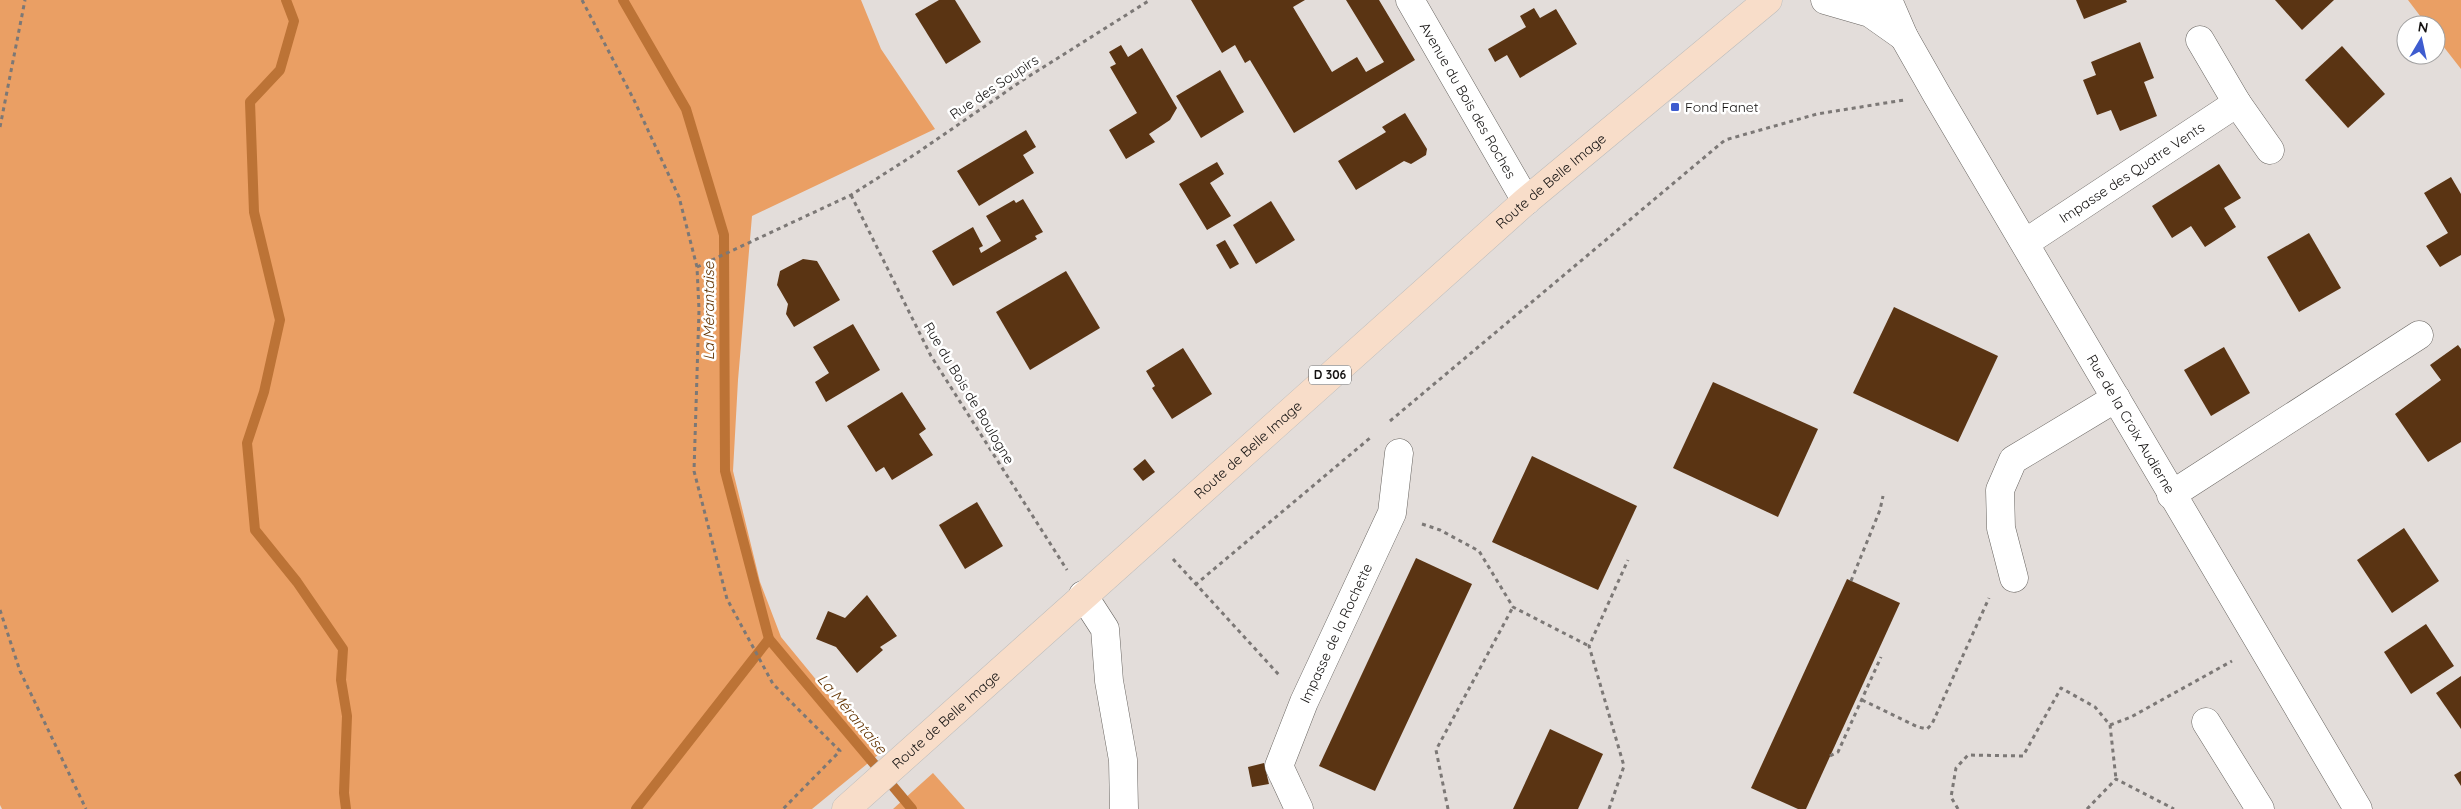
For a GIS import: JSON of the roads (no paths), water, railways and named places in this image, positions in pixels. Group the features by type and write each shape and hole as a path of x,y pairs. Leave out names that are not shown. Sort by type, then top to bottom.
{"main road":[{"name":"Route de Belle Image","path":"846,809 1083,595 1526,201 1768,0"}],"street":[{"name":"Avenue du Bois des Roches","path":"1410,0 1526,201"},
{"name":"Rue de la Croix Audierne","path":"1825,0 1870,13 1904,37"},
{"name":"Rue de la Croix Audierne","path":"1888,0 1904,37 1937,95 2116,398 2171,495 2358,809"},
{"path":"2200,40 2237,103 2270,150"},
{"name":"Impasse des Quatre Vents","path":"2025,243 2237,103"},
{"path":"2171,495 2419,335"},
{"path":"2011,567 2001,528 2000,490 2013,460 2116,398"},
{"name":"Impasse de la Rochette","path":"1299,809 1279,766 1304,702 1392,513 1399,453"},
{"path":"1083,595 1106,629 1109,681 1123,760 1124,809"},
{"path":"2206,722 2260,809"}],"waterway":[{"path":"286,0 294,21 280,70 250,102 254,212 280,320 264,392 247,443 255,530 297,582 343,649 341,680 347,716 344,793 346,809"},
{"name":"La Mérantaise","path":"623,0 686,109 724,235 725,471 769,639 912,809"},
{"name":"La Mérantaise","path":"636,809 769,639"}],"place":[{"name":"Fond Fanet","path":"1675,107"}]}
